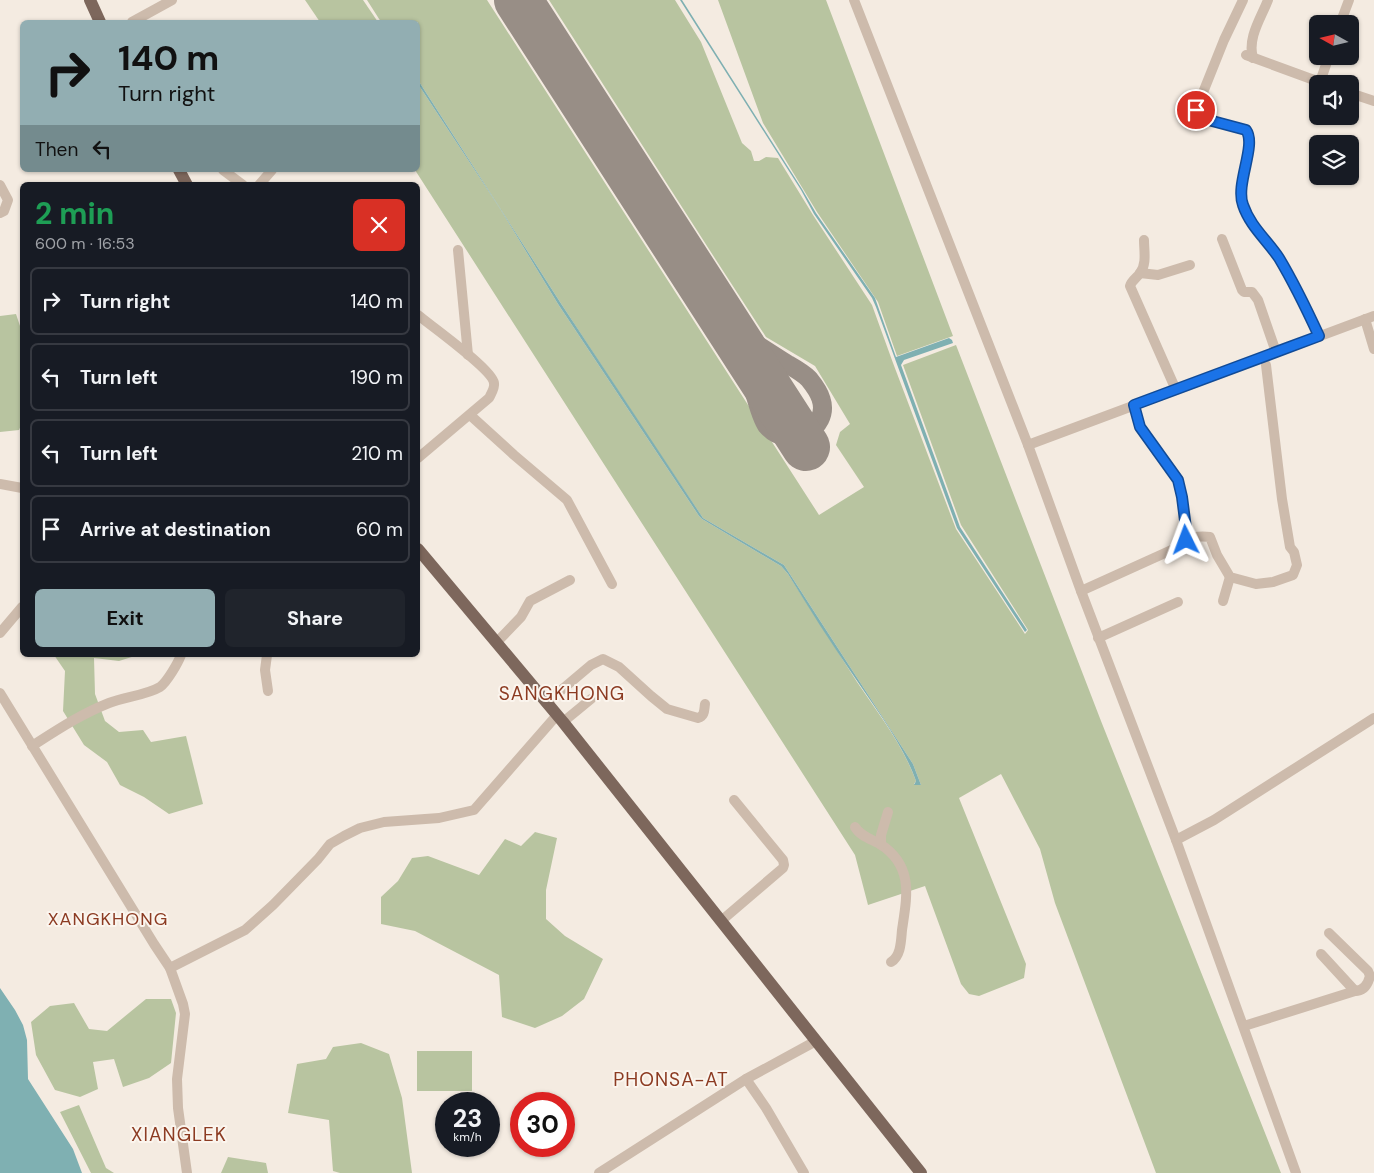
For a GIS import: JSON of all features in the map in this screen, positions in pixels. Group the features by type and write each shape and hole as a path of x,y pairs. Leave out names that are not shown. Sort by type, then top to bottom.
{"main road":[{"path":"90,0 99,20"},
{"path":"420,551 560,719 921,1173"}],"street":[{"path":"136,20 172,0"},
{"path":"854,0 1028,445 1080,591 1176,840 1296,1173"},
{"path":"1243,0 1196,110 1201,118 1246,130 1248,133 1250,137 1241,188 1243,205 1250,222 1278,257 1319,336"},
{"path":"1268,0 1253,34 1250,56 1309,78"},
{"path":"1343,15 1349,0"},
{"path":"1359,96 1374,101"},
{"path":"226,172 239,182"},
{"path":"262,182 270,172"},
{"path":"0,186 8,200 4,211 0,213"},
{"path":"1222,239 1242,290 1244,292 1252,292 1258,300 1276,352"},
{"path":"1144,240 1144,263 1140,273 1131,282 1130,289 1176,390"},
{"path":"458,250 468,355"},
{"path":"1140,273 1158,274 1190,265"},
{"path":"420,317 490,374 494,383 494,390 489,398 420,456"},
{"path":"1028,445 1370,318 1374,349"},
{"path":"1230,577 1256,584 1274,582 1293,574 1297,565 1294,552 1290,547 1282,498 1266,366"},
{"path":"1080,591 1176,548 1186,540 1182,497 1178,480 1140,427 1134,405"},
{"path":"470,415 567,500 612,584"},
{"path":"0,484 20,488"},
{"path":"1186,540 1203,536 1210,537 1230,577 1223,601"},
{"path":"497,642 521,618 530,601 570,580"},
{"path":"1098,638 1178,602"},
{"path":"0,633 20,609"},
{"path":"32,746 65,724 94,708 162,686 180,657"},
{"path":"267,657 265,670 268,691"},
{"path":"546,702 591,665 603,659 619,667 667,709 698,718 704,713 704,704"},
{"path":"0,693 170,968 184,1004 185,1014 177,1079 178,1108 187,1173"},
{"path":"170,968 245,930 273,905 330,844 344,836 360,828 384,822 439,818 474,810 560,719 591,698"},
{"path":"1176,840 1214,820 1374,718"},
{"path":"721,921 773,878 784,865 783,860 734,800"},
{"path":"882,845 881,834 888,812"},
{"path":"855,827 859,833 882,845 893,854 902,867 906,879 906,905 899,951 896,960 891,962"},
{"path":"1244,1026 1362,990 1369,981 1368,971 1329,933"},
{"path":"1321,954 1355,991"},
{"path":"599,1173 746,1079 816,1041"},
{"path":"746,1079 766,1108 804,1173"}],"green space":[{"path":"305,0 363,0 377,20 319,20"},
{"path":"367,0 487,0 819,515 864,487 836,445 840,432 850,424 815,366 766,337 549,0 675,0 701,42 742,143 751,151 754,161 759,161 766,157 778,158 872,305 956,529 1025,634 1028,630 961,525 903,365 956,345 1101,721 1281,1173 1156,1173 1055,903 1040,849 1001,774 959,798 1026,964 1024,978 979,996 969,994 961,984 925,886 868,905 855,855 416,172 420,172 420,87 499,207 558,304 699,516 781,566 788,574 897,742 911,768 916,781 914,784 921,785 913,764 784,565 703,518 654,445 420,83 420,20 380,20"},
{"path":"718,0 826,0 953,336 897,356 878,302 817,212 763,123"},
{"path":"16,314 20,326 20,428 19,430 0,432 0,316"},
{"path":"55,657 132,657 119,661 94,658 95,694 105,721 119,732 143,730 151,742 186,736 203,804 169,814 144,797 120,785 107,762 84,745 63,711 65,671"},
{"path":"535,832 557,838 546,890 546,919 565,936 603,959 584,999 562,1016 535,1028 502,1017 499,975 415,931 381,924 381,897 398,881 412,858 428,856 479,875 505,839 521,846"},
{"path":"146,999 171,999 176,1013 171,1063 149,1078 123,1087 114,1059 93,1062 98,1089 80,1097 55,1090 36,1055 31,1022 50,1006 74,1003 89,1029 107,1031"},
{"path":"361,1043 389,1054 402,1098 412,1173 340,1173 333,1171 329,1120 288,1113 297,1064 326,1059 333,1047"},
{"path":"417,1051 472,1051 472,1091 417,1091"},
{"path":"79,1105 106,1168 114,1173 91,1173 60,1112"},
{"path":"228,1157 266,1163 268,1173 221,1173"}],"water":[{"path":"680,0 682,0 816,213 875,298 896,357 949,338 952,340 953,343 904,360 901,365 960,527 1027,630 1025,632 957,528 872,298 814,214 801,190"},
{"path":"420,83 560,302 703,518 784,565 913,764 921,785 914,785 916,781 904,753 788,574 781,566 699,516 558,304 499,207 420,87"},
{"path":"0,988 23,1025 27,1040 28,1079 73,1149 82,1173 0,1173"}],"taxiway":[{"path":"719,312 725,322 735,331 809,379 821,399 822,410 820,419 814,427 806,433 786,437 776,433 767,426 750,378 744,350"}],"runway":[{"path":"518,0 806,447"}],"district":[{"name":"SANGKHONG","path":"562,693"},
{"name":"XANGKHONG","path":"108,919"},
{"name":"PHONSA-AT","path":"671,1079"},
{"name":"XIANGLEK","path":"179,1134"}],"route":[{"path":"1186,540 1182,497 1178,480 1140,427 1134,405 1319,336 1278,257 1250,222 1243,205 1241,188 1250,137 1248,133 1246,130 1201,118 1196,110"}]}
